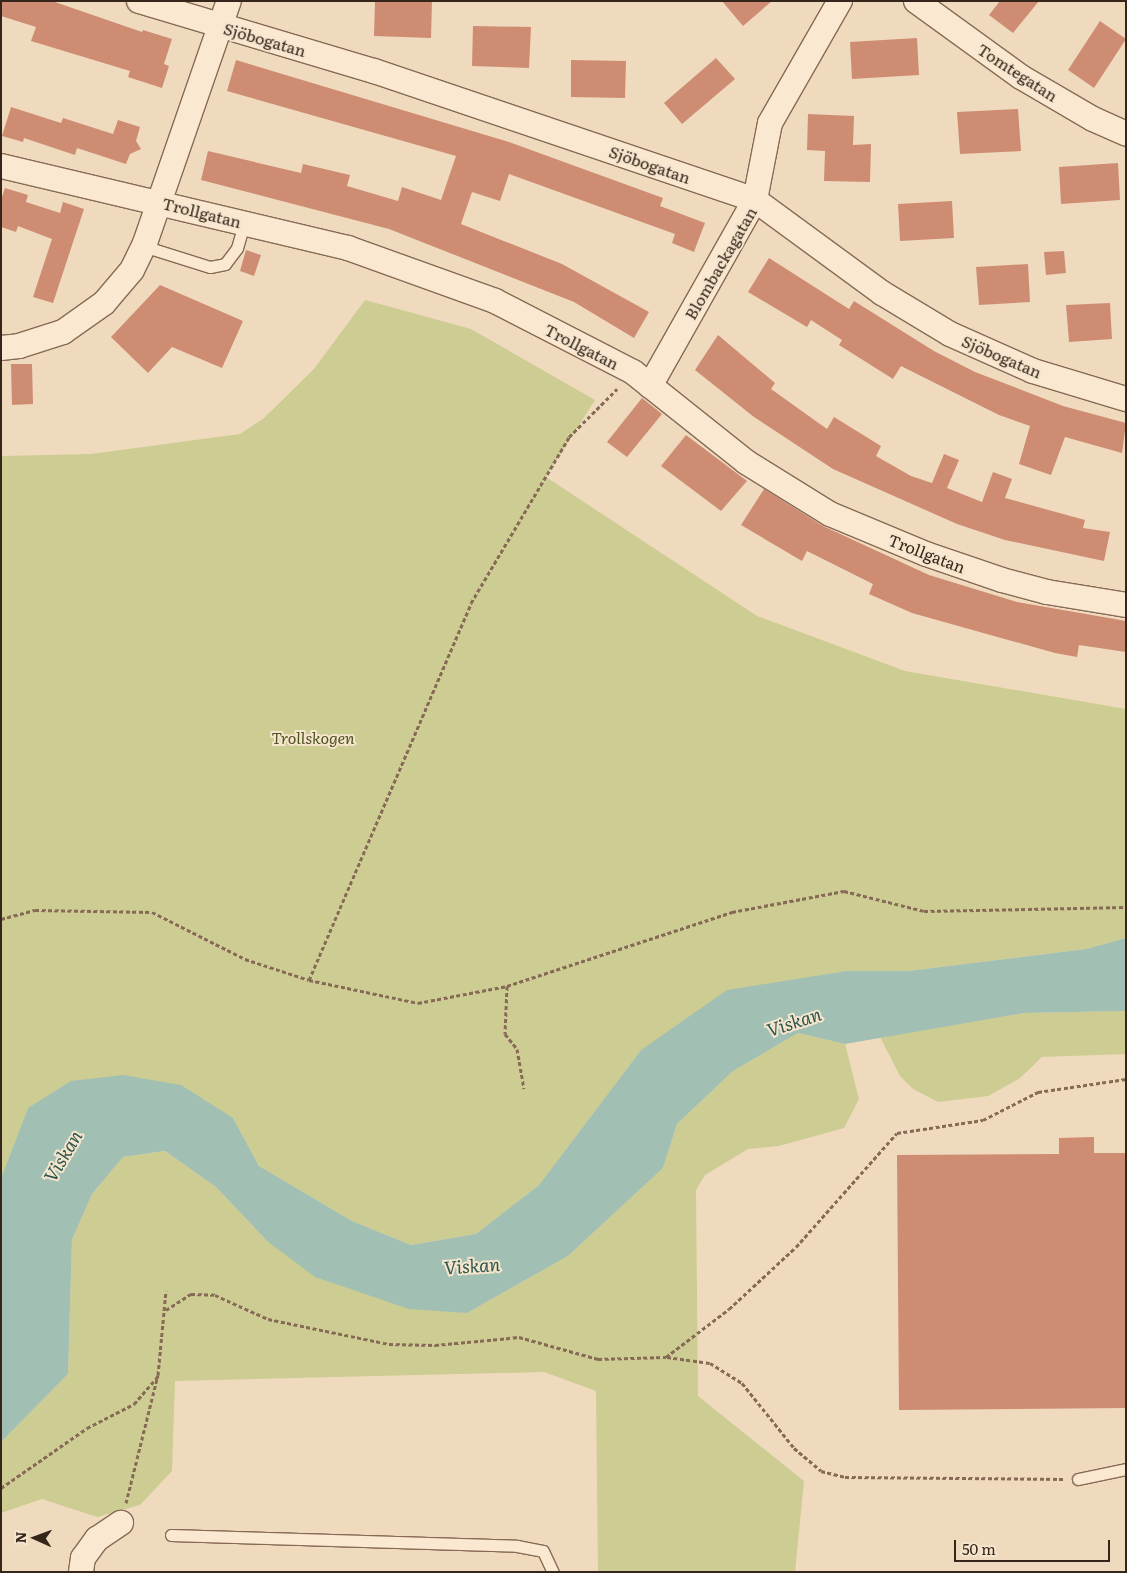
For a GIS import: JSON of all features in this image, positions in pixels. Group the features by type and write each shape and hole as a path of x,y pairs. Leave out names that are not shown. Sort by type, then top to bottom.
{"street":[{"name":"Sjöbogatan","path":"139,1 374,71 755,200 882,294 950,334 1033,371 1126,400"},
{"path":"1,348 19,346 63,332 104,303 132,270 143,246 157,201 230,1"},
{"name":"Blombackagatan","path":"642,379 755,200 770,123 840,1"},
{"name":"Tomtegatan","path":"916,1 1021,77 1093,119 1126,134"},
{"name":"Trollgatan","path":"1,166 157,201 348,248 495,301 642,379 746,462 830,514 926,554 1002,580 1047,592 1126,605"},
{"path":"81,1572 83,1558 97,1539 121,1524"}],"lane":[{"path":"143,246 210,267 225,264 237,248 244,222"},
{"path":"1078,1479 1126,1469"},
{"path":"170,1535 517,1546 543,1551 553,1572"}],"path":[{"path":"309,980 471,603 569,437 642,379"},
{"path":"1,919 35,910 152,912 245,959 309,980 418,1003 507,986 732,912 844,891 924,911 1126,907"},
{"path":"507,986 506,1034 517,1049 524,1088"},
{"path":"666,1357 729,1309 796,1247 896,1133 983,1120 1038,1092 1126,1079"},
{"path":"121,1524 158,1376 166,1310 166,1290"},
{"path":"166,1310 191,1294 215,1295 268,1319 389,1344 435,1345 519,1337 598,1359 666,1357 710,1363 742,1383 794,1448 821,1471 844,1477 1078,1479"},
{"path":"1,1488 87,1428 134,1404 158,1376"}],"green space":[{"name":"Trollskogen","path":"365,300 471,329 595,400 546,477 757,616 905,671 1126,709 1126,938 1086,949 908,971 846,971 816,976 641,1050 539,1185 476,1234 411,1245 352,1221 259,1166 233,1118 28,1108 1,1178 1,456 91,454 240,434 263,419 314,369"},
{"path":"1126,1011 1126,1054 1042,1057 1020,1078 988,1096 938,1102 913,1089 900,1076 880,1037 1024,1013"},
{"path":"798,1033 845,1044 859,1099 844,1128 779,1146 748,1149 705,1175 696,1190 698,1396 804,1481 795,1572 598,1572 596,1391 544,1372 175,1381 172,1471 140,1505 97,1517 42,1499 1,1513 1,1442 68,1374 72,1240 92,1194 123,1157 165,1151 216,1187 267,1241 467,1313 568,1256 663,1168 677,1124 733,1071"}],"water":[{"name":"Viskan","path":"1126,938 1126,1011 1024,1013 845,1044 798,1033 733,1071 677,1124 663,1168 568,1256 467,1313 409,1309 315,1277 267,1241 216,1187 165,1151 123,1157 92,1194 72,1240 68,1374 1,1442 1,1178 28,1108 71,1081 123,1075 181,1085 233,1118 259,1166 352,1221 411,1245 476,1234 539,1185 641,1050 727,990 846,971 908,971 1086,949"}],"building":[{"path":"1,1 52,1 142,32 143,30 172,39 164,64 169,66 162,88 128,77 130,71 31,41 36,27 1,16"},
{"path":"375,1 432,1 431,38 374,36"},
{"path":"722,1 772,1 743,26"},
{"path":"1000,1 1039,1 1013,33 989,15"},
{"path":"1100,21 1126,39 1094,88 1068,70"},
{"path":"473,26 531,27 529,68 472,66"},
{"path":"917,38 919,75 852,79 850,42"},
{"path":"716,58 735,79 682,124 664,103"},
{"path":"236,60 509,142 663,198 660,206 705,223 694,252 672,243 675,234 509,174 500,201 472,192 461,224 562,264 649,312 634,338 574,302 389,229 201,180 208,151 301,173 303,164 350,175 347,186 398,201 402,187 441,200 456,156 227,91"},
{"path":"571,60 626,61 625,98 571,97"},
{"path":"11,107 61,123 63,118 113,134 118,120 140,127 136,141 141,149 130,154 126,164 77,148 75,155 24,138 23,142 2,136"},
{"path":"1018,109 1021,151 960,154 957,112"},
{"path":"808,114 854,116 853,145 871,144 870,182 824,181 825,151 807,150"},
{"path":"1118,163 1120,200 1061,204 1059,167"},
{"path":"5,188 28,195 26,202 60,213 63,202 84,209 53,303 33,297 52,239 18,226 16,232 1,227 1,200"},
{"path":"952,201 954,238 900,241 898,204"},
{"path":"246,250 261,255 254,276 240,271"},
{"path":"1064,251 1066,273 1046,275 1044,252"},
{"path":"769,258 849,309 854,301 934,351 975,372 1063,406 1126,423 1122,453 1065,437 1051,475 1019,464 1030,426 999,415 901,366 893,379 839,345 842,340 811,320 807,327 748,292"},
{"path":"1028,264 1030,302 979,305 976,267"},
{"path":"160,285 243,321 222,368 172,347 148,373 111,337"},
{"path":"1110,303 1112,339 1069,342 1066,305"},
{"path":"718,335 775,383 771,389 827,429 834,417 881,446 876,456 911,476 932,483 944,454 959,460 947,488 982,502 993,472 1012,479 1005,498 1085,520 1083,528 1110,532 1104,561 1005,540 957,524 833,469 754,417 695,370"},
{"path":"11,364 32,364 33,404 12,405"},
{"path":"642,398 662,414 627,457 607,442"},
{"path":"686,435 747,481 721,511 661,466"},
{"path":"764,489 823,526 929,575 1017,602 1126,621 1126,652 1079,645 1077,657 1055,653 912,613 869,594 873,584 807,551 802,561 741,525"},
{"path":"1094,1137 1094,1153 1126,1153 1126,1408 899,1410 897,1155 1059,1154 1059,1138"}]}
